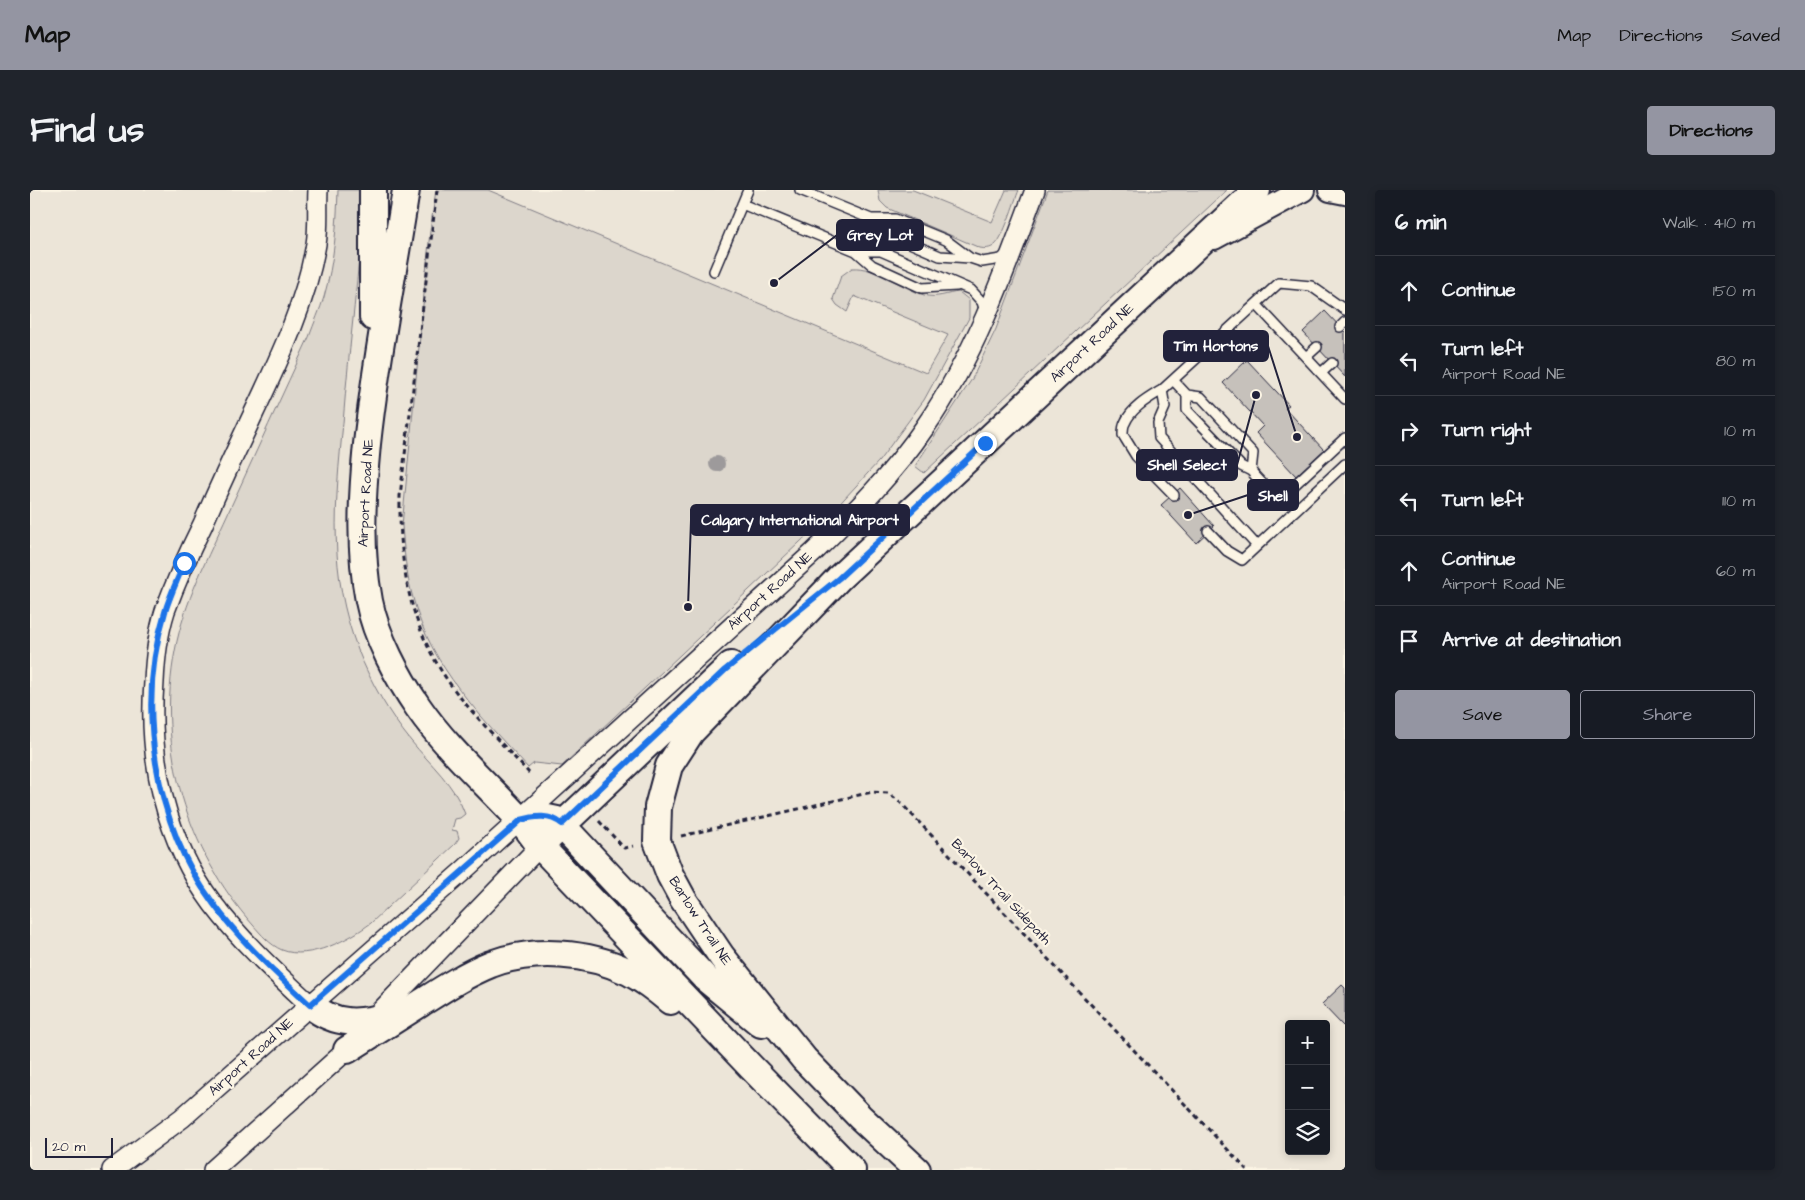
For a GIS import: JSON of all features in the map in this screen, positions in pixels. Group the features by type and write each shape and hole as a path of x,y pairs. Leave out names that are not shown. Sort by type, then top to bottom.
{"main road":[{"name":"Airport Road NE","path":"373,190 373,385"},
{"name":"Airport Road NE","path":"406,190 373,385 364,472 363,562 369,603 381,638 398,675 417,706 435,730 489,789 521,820 540,846"},
{"name":"Airport Road NE","path":"839,578 1257,190"},
{"path":"839,578 725,670 540,846 750,1067 852,1170"},
{"name":"Barlow Trail NE","path":"839,578 691,732 669,766 658,807 657,841 662,859 683,899 722,957 804,1059 860,1117 917,1170"},
{"path":"521,820 532,816 545,816 562,824 706,979 804,1059"},
{"path":"347,1050 468,975 492,964 516,957 540,954 586,958 628,972 648,982 750,1067"},
{"path":"310,1005 318,1012 331,1018 351,1022 371,1020 396,1013 438,992"}],"street":[{"path":"310,1005 236,930 213,904 196,879 180,847 166,810 158,777 153,740 152,708 155,660 165,612 184,563 290,333 306,291 316,242 318,190"},
{"name":"Airport Road NE","path":"112,1170 182,1118 521,820 814,552 857,510 893,470 925,427 946,392 985,318 1035,190"},
{"path":"1195,248 1303,190"},
{"path":"1330,190 1345,193"},
{"path":"213,1170 347,1050 371,1020 540,846"},
{"path":"128,1170 182,1118"}],"lane":[{"path":"714,271 748,190"},
{"path":"800,190 871,219 889,234 940,256 970,258 982,262 1001,259 1014,245"},
{"path":"742,204 856,251 872,265 922,288 960,285"},
{"path":"871,219 896,219 946,240 970,258"},
{"path":"856,251 881,251 960,285 978,295 982,302 985,318"},
{"path":"1174,494 1136,456 1123,435 1124,423 1133,412 1144,401 1162,390 1279,283 1310,286 1345,310"},
{"path":"1256,304 1344,395"},
{"path":"1306,357 1317,347"},
{"path":"1321,373 1332,363"},
{"path":"1173,380 1187,395 1201,397 1253,453 1252,471"},
{"path":"1162,390 1165,407 1158,423 1159,438 1257,546"},
{"path":"1187,395 1187,410 1241,466 1252,471 1267,487 1277,492 1288,490 1345,438"},
{"path":"1208,531 1227,551 1242,560 1345,464"}],"path":[{"path":"437,190 400,496 402,562 414,612 429,649 439,666 460,697 529,773"},
{"name":"Barlow Trail Sidepath","path":"673,837 872,792 888,793 900,802 1247,1170"},
{"path":"594,816 624,848 640,844"}],"shaded area":[{"path":"30,190 1345,190 1345,1170 30,1170"},
{"path":"338,190 364,190 336,510 336,538 342,593 348,621 358,650 381,698 403,731 449,784 461,803 465,814 455,819 452,830 457,831 459,838 455,844 371,923 352,936 329,947 304,953 293,953 282,950 274,945 253,925 230,896 210,865 194,831 182,797 174,761 170,724 170,688 175,651 190,597 309,337 322,302 333,257"},
{"path":"436,190 488,190 926,373 948,335 854,296 847,312 837,305 833,299 841,276 852,268 861,268 870,270 924,295 938,296 959,292 969,300 969,318 924,400 879,461 833,511 562,766 534,763 528,768 476,710 445,669 432,647 421,623 409,580 402,526 430,231"},
{"path":"878,190 913,190 992,222 1006,190 1019,190 998,241 995,245 986,249 887,208 880,201"},
{"path":"1048,190 1227,190 924,473 915,466 972,379 996,329"}],"building":[{"path":"1325,311 1345,332 1345,377 1303,332"},
{"path":"1247,360 1289,405 1285,408 1324,450 1296,476 1256,433 1263,426 1223,383"},
{"path":"1180,488 1214,526 1196,543 1161,505"},
{"path":"1342,985 1345,988 1345,1024 1343,1026 1322,1004"}],"place":[{"name":"Grey Lot","path":"774,283"},
{"name":"Shell Select","path":"1256,395"},
{"name":"Tim Hortons","path":"1297,437"},
{"name":"Shell","path":"1188,515"},
{"name":"Calgary International Airport","path":"688,607"}],"route":[{"path":"184,563 165,612 155,660 152,708 153,740 158,777 166,810 180,847 196,879 213,904 270,967 310,1005 521,820 532,816 545,816 562,824 725,670 839,578 985,443"}]}
